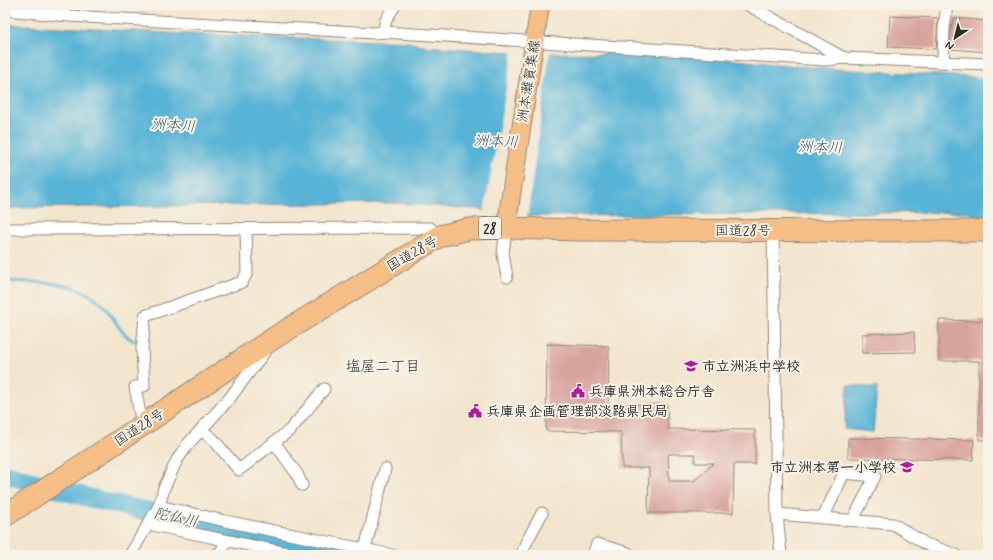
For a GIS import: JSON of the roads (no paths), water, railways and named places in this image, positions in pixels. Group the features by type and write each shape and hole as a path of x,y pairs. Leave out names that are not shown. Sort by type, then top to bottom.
{"highway":[{"name":"国道28号","path":"5,516 274,338 440,236 469,229 506,223 578,230 988,231"}],"main road":[{"name":"洲本灘賀集線","path":"506,223 540,5"}],"street":[{"path":"383,32 386,20 395,5"},
{"path":"748,5 844,58"},
{"path":"943,62 944,28 948,5"},
{"path":"5,10 69,16 374,33 383,32 825,60 844,58 988,64"},
{"path":"506,223 503,254 507,277"},
{"path":"5,229 430,228 440,236"},
{"path":"142,425 135,387 144,386 142,349 145,316 242,282 248,273 246,229"},
{"path":"773,230 778,514 781,555"},
{"path":"130,555 159,506 164,488 177,460 229,399 274,338"},
{"path":"201,430 213,439 239,470 291,429 324,389"},
{"path":"274,442 297,474 302,485"},
{"path":"365,549 385,468"},
{"path":"823,518 844,473 874,476 853,520"},
{"path":"159,506 225,522 393,555"},
{"path":"522,555 525,545 542,513"},
{"path":"778,514 893,524 926,544 956,555"},
{"path":"148,524 226,541 239,550 296,555"},
{"path":"214,555 221,552 226,541"},
{"path":"593,555 596,544 628,553"}],"water":[{"name":"洲本川","path":"5,24 186,34 408,42 423,46 523,53 672,54 817,68 988,78 988,218 979,218 968,212 528,216 476,209 395,203 5,208"},
{"path":"848,385 877,388 873,432 844,429"}],"waterway":[{"path":"5,281 56,284 81,290 102,304 125,334 134,341"},
{"name":"陀仏川","path":"5,474 97,500 233,531 349,555"}],"place":[{"name":"市立洲浜中学校","path":"691,366"},
{"name":"兵庫県洲本総合庁舎","path":"578,391"},
{"name":"兵庫県企画管理部淡路県民局","path":"475,411"},
{"name":"市立洲本第一小学校","path":"907,467"}],"district":[{"name":"塩屋二丁目","path":"383,366"}]}
